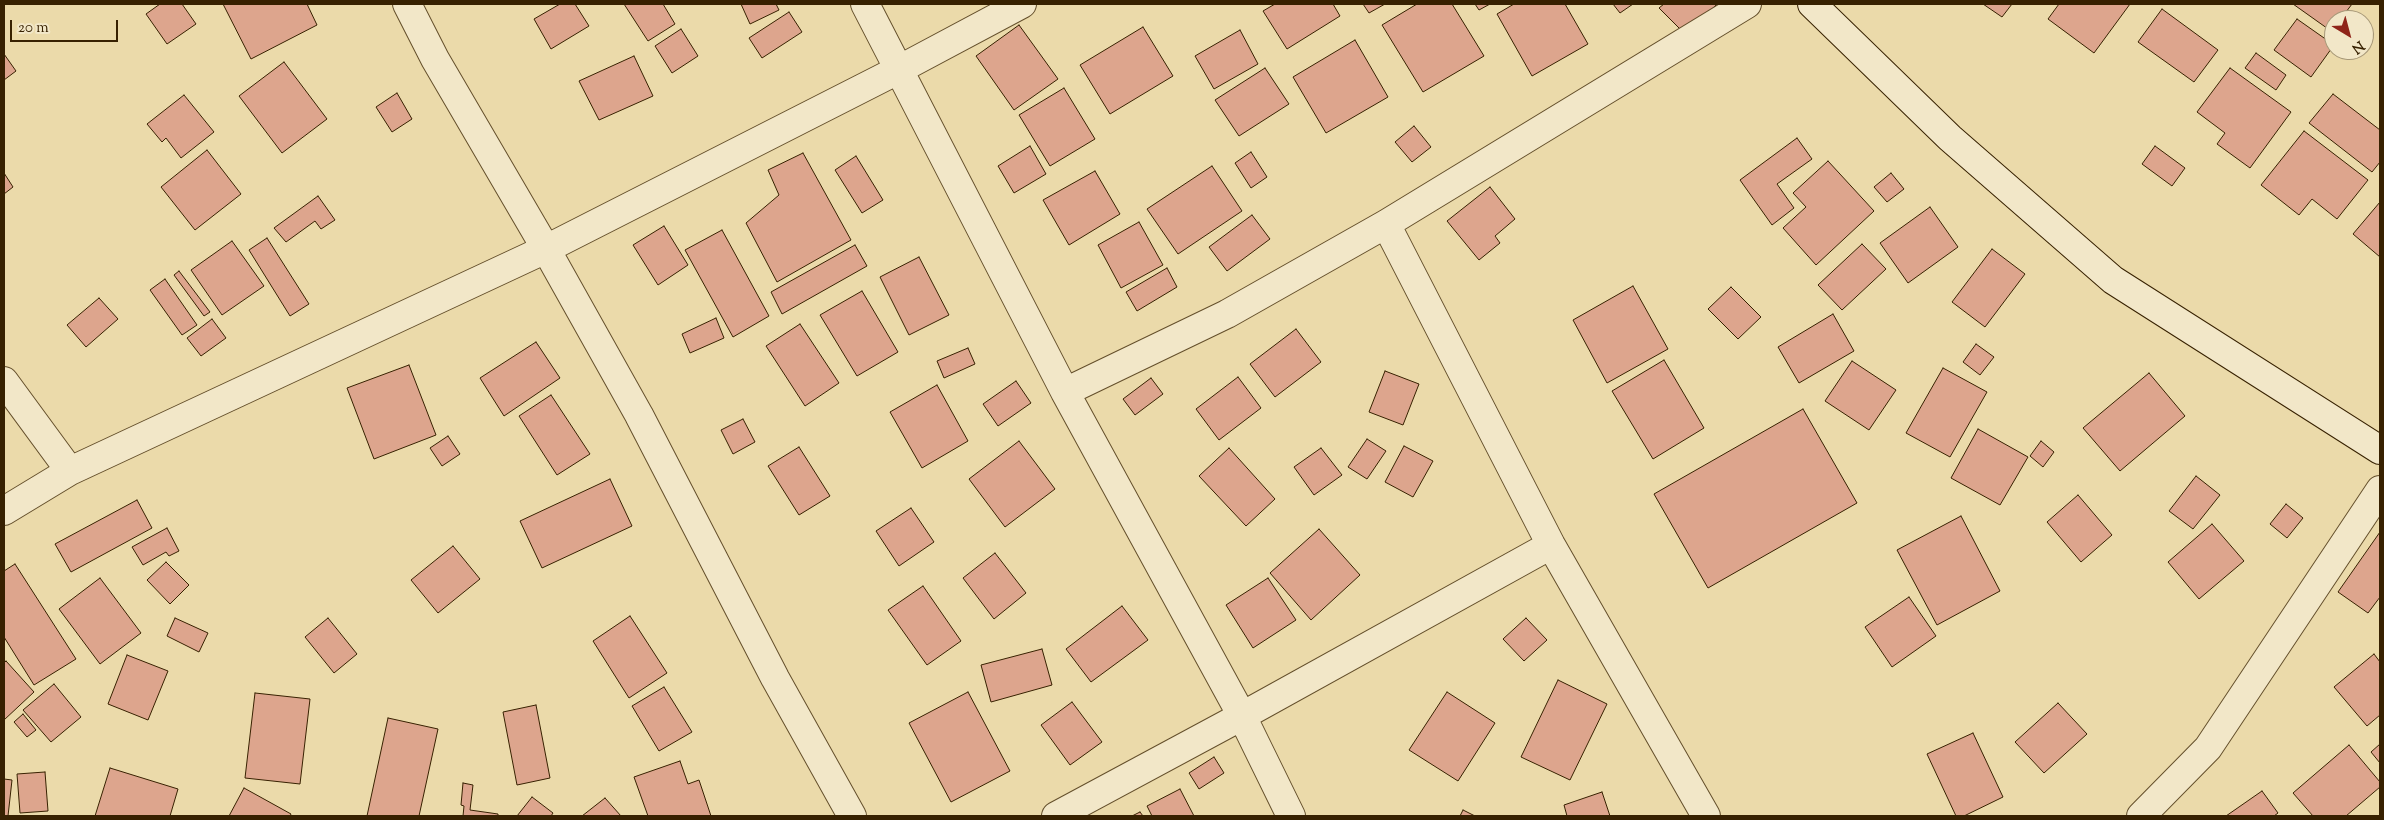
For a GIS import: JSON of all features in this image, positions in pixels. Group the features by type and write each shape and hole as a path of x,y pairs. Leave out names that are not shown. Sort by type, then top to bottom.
{"street":[{"path":"407,4 435,59 546,249 639,415 775,678 852,816"},
{"path":"865,4 1065,392 1242,716 1291,816"},
{"path":"4,511 70,471 546,249 900,69 1022,4"},
{"path":"1065,392 1227,314 1386,224 1747,4"},
{"path":"1812,4 1950,138 2113,280 2380,450"},
{"path":"1386,224 1551,545 1706,816"},
{"path":"4,380 70,471"},
{"path":"2141,816 2208,748 2380,490"},
{"path":"1056,816 1242,716 1551,545"}],"building":[{"path":"160,4 182,4 196,24 167,44 146,14"},
{"path":"223,4 307,4 317,25 251,59"},
{"path":"560,4 575,4 589,26 551,49 534,19"},
{"path":"624,4 663,4 675,24 648,41"},
{"path":"741,4 776,4 779,10 750,24"},
{"path":"1275,4 1333,4 1340,16 1287,49 1263,11"},
{"path":"1363,4 1385,4 1369,13"},
{"path":"1417,4 1452,4 1484,56 1423,92 1382,25"},
{"path":"1475,4 1490,4 1479,10"},
{"path":"1514,4 1565,4 1588,44 1532,76 1497,14"},
{"path":"1613,4 1633,4 1620,13"},
{"path":"1664,4 1717,4 1686,35 1659,8"},
{"path":"1983,4 2012,4 2002,17"},
{"path":"2059,4 2130,4 2094,53 2048,19"},
{"path":"2293,4 2352,4 2348,10 2324,10 2324,26"},
{"path":"2162,9 2218,50 2194,82 2138,42"},
{"path":"789,12 802,32 762,58 749,38"},
{"path":"2297,19 2324,38 2324,59 2311,77 2274,50"},
{"path":"1019,25 1058,79 1014,110 976,56"},
{"path":"1143,27 1173,76 1110,114 1080,65"},
{"path":"681,29 698,56 672,73 655,46"},
{"path":"1240,30 1258,64 1214,89 1195,56"},
{"path":"1355,40 1388,97 1326,133 1293,77"},
{"path":"2256,53 2286,75 2276,90 2245,68"},
{"path":"4,54 16,71 4,80"},
{"path":"634,56 653,96 599,120 579,81"},
{"path":"284,62 327,119 282,153 239,96"},
{"path":"1265,68 1289,104 1239,136 1215,100"},
{"path":"2230,68 2291,112 2250,168 2217,144 2225,133 2197,112"},
{"path":"1064,88 1095,139 1050,166 1019,115"},
{"path":"397,93 412,119 392,132 376,107"},
{"path":"2333,94 2380,130 2380,162 2372,172 2309,123"},
{"path":"184,95 214,132 181,158 166,138 162,142 147,124"},
{"path":"1414,126 1431,147 1412,162 1395,142"},
{"path":"2304,131 2368,180 2337,219 2312,199 2299,215 2261,185"},
{"path":"1797,138 1812,159 1777,184 1794,208 1772,225 1740,180"},
{"path":"1030,146 1046,174 1014,193 998,166"},
{"path":"2155,146 2185,168 2172,186 2142,164"},
{"path":"207,150 241,194 195,230 161,187"},
{"path":"1251,152 1267,177 1251,188 1235,163"},
{"path":"803,153 851,240 777,282 746,223 779,195 768,170"},
{"path":"856,156 883,200 862,213 835,170"},
{"path":"1828,161 1874,211 1816,265 1783,228 1806,207 1793,193"},
{"path":"1212,166 1242,211 1178,254 1147,209"},
{"path":"1095,171 1120,214 1069,245 1043,200"},
{"path":"4,173 13,187 4,194"},
{"path":"1891,173 1904,189 1887,202 1874,187"},
{"path":"1490,187 1515,219 1495,236 1500,243 1479,260 1447,221"},
{"path":"318,196 335,220 321,229 315,221 286,242 274,228"},
{"path":"2380,202 2380,257 2353,234"},
{"path":"1930,207 1958,247 1908,283 1880,243"},
{"path":"1252,215 1270,239 1227,271 1209,247"},
{"path":"1139,222 1163,265 1121,288 1098,245"},
{"path":"664,226 688,265 658,285 633,245"},
{"path":"722,230 769,316 733,337 685,250"},
{"path":"267,238 309,304 290,316 249,250"},
{"path":"232,241 264,286 222,315 191,270"},
{"path":"1862,244 1886,269 1842,310 1818,285"},
{"path":"855,245 867,266 782,314 771,292"},
{"path":"1992,249 2025,274 1985,327 1952,302"},
{"path":"919,257 949,315 909,335 880,277"},
{"path":"1167,268 1177,287 1137,311 1126,292"},
{"path":"179,271 210,312 204,316 174,275"},
{"path":"165,279 197,325 182,335 150,290"},
{"path":"1633,286 1668,349 1607,383 1573,320"},
{"path":"1731,287 1761,317 1738,339 1708,309"},
{"path":"862,291 898,352 857,376 820,315"},
{"path":"99,298 118,319 86,347 67,325"},
{"path":"1833,314 1854,351 1799,383 1778,347"},
{"path":"716,318 724,338 690,353 682,334"},
{"path":"212,319 226,338 201,356 187,338"},
{"path":"800,324 839,383 805,406 766,346"},
{"path":"1296,329 1321,362 1275,397 1250,364"},
{"path":"536,342 560,378 504,416 480,378"},
{"path":"1976,344 1994,357 1980,375 1963,362"},
{"path":"968,348 975,364 944,378 937,361"},
{"path":"1664,360 1704,428 1653,459 1612,391"},
{"path":"1852,361 1896,390 1869,430 1825,401"},
{"path":"409,365 436,435 374,459 347,388"},
{"path":"1943,368 1987,392 1950,457 1906,433"},
{"path":"1385,371 1419,384 1403,425 1369,412"},
{"path":"2149,373 2185,416 2120,471 2083,428"},
{"path":"1238,377 1261,408 1219,440 1196,409"},
{"path":"1151,378 1163,394 1135,415 1123,399"},
{"path":"1016,381 1031,403 998,426 983,404"},
{"path":"937,385 968,441 922,468 890,412"},
{"path":"551,395 590,454 557,475 519,416"},
{"path":"1803,409 1857,503 1708,588 1654,494"},
{"path":"743,419 755,442 733,454 721,430"},
{"path":"1978,429 2028,457 2000,505 1951,478"},
{"path":"448,436 460,454 442,466 430,448"},
{"path":"1367,439 1386,451 1367,479 1348,467"},
{"path":"1019,441 1055,489 1005,527 969,479"},
{"path":"2041,441 2054,452 2043,467 2030,456"},
{"path":"1404,446 1433,461 1413,497 1385,482"},
{"path":"799,447 830,496 799,515 768,466"},
{"path":"1229,448 1275,499 1246,526 1199,476"},
{"path":"1321,448 1342,475 1314,495 1294,467"},
{"path":"2196,476 2220,495 2193,529 2169,511"},
{"path":"610,479 632,526 542,568 520,521"},
{"path":"2078,495 2112,535 2081,562 2047,522"},
{"path":"137,500 152,528 71,572 55,544"},
{"path":"2286,504 2303,518 2287,538 2270,524"},
{"path":"911,508 934,542 899,566 876,531"},
{"path":"1961,516 2000,591 1937,625 1897,550"},
{"path":"2212,524 2244,561 2199,599 2168,562"},
{"path":"167,528 179,551 169,556 166,552 143,565 132,547"},
{"path":"1319,529 1360,575 1311,620 1270,573"},
{"path":"2380,532 2380,597 2368,613 2338,592"},
{"path":"453,546 480,579 438,613 411,580"},
{"path":"995,553 1026,593 994,619 963,578"},
{"path":"166,562 189,585 170,604 147,580"},
{"path":"15,564 76,659 34,685 4,637 4,571"},
{"path":"100,578 141,633 100,664 59,609"},
{"path":"1268,578 1296,620 1253,648 1226,605"},
{"path":"923,586 961,641 927,665 888,610"},
{"path":"1909,597 1936,636 1892,667 1865,627"},
{"path":"1122,606 1148,640 1091,682 1066,649"},
{"path":"630,616 667,673 629,698 593,641"},
{"path":"175,618 208,633 199,652 167,636"},
{"path":"328,618 357,654 334,673 305,637"},
{"path":"1526,618 1547,640 1524,661 1503,639"},
{"path":"1042,649 1052,685 991,702 981,665"},
{"path":"2374,654 2380,662 2380,715 2367,726 2334,687"},
{"path":"127,655 168,671 148,720 108,704"},
{"path":"6,661 34,692 4,720 4,663"},
{"path":"1558,680 1607,704 1570,780 1521,757"},
{"path":"54,684 81,717 51,742 23,710"},
{"path":"664,687 692,732 659,751 632,706"},
{"path":"968,692 1010,771 951,802 909,723"},
{"path":"1447,692 1495,723 1458,781 1409,750"},
{"path":"255,693 310,699 300,784 245,778"},
{"path":"1072,702 1102,742 1070,765 1041,725"},
{"path":"2058,703 2087,734 2044,773 2015,742"},
{"path":"536,705 550,778 517,785 503,712"},
{"path":"23,714 36,730 27,737 14,722"},
{"path":"388,718 438,729 419,816 367,816"},
{"path":"1973,733 2003,797 1964,816 1956,816 1927,754"},
{"path":"2380,744 2380,763 2371,752"},
{"path":"2349,745 2380,782 2380,787 2346,816 2313,816 2293,793"},
{"path":"1214,757 1224,773 1199,789 1189,773"},
{"path":"680,761 688,784 699,780 711,816 648,816 634,777"},
{"path":"110,768 178,789 170,816 95,816"},
{"path":"45,772 48,811 20,813 17,774"},
{"path":"4,779 12,780 8,816 4,816"},
{"path":"463,783 473,785 470,810 498,814 498,816 463,816 464,806 461,805"},
{"path":"244,788 291,814 290,816 229,816"},
{"path":"1180,789 1194,816 1152,816 1147,806"},
{"path":"2262,791 2278,813 2274,816 2226,816"},
{"path":"1602,792 1610,816 1567,816 1564,805"},
{"path":"532,797 553,813 551,816 517,816"},
{"path":"605,798 621,816 582,816"},
{"path":"1463,810 1475,816 1460,816"},
{"path":"1140,812 1143,816 1132,816"}]}
